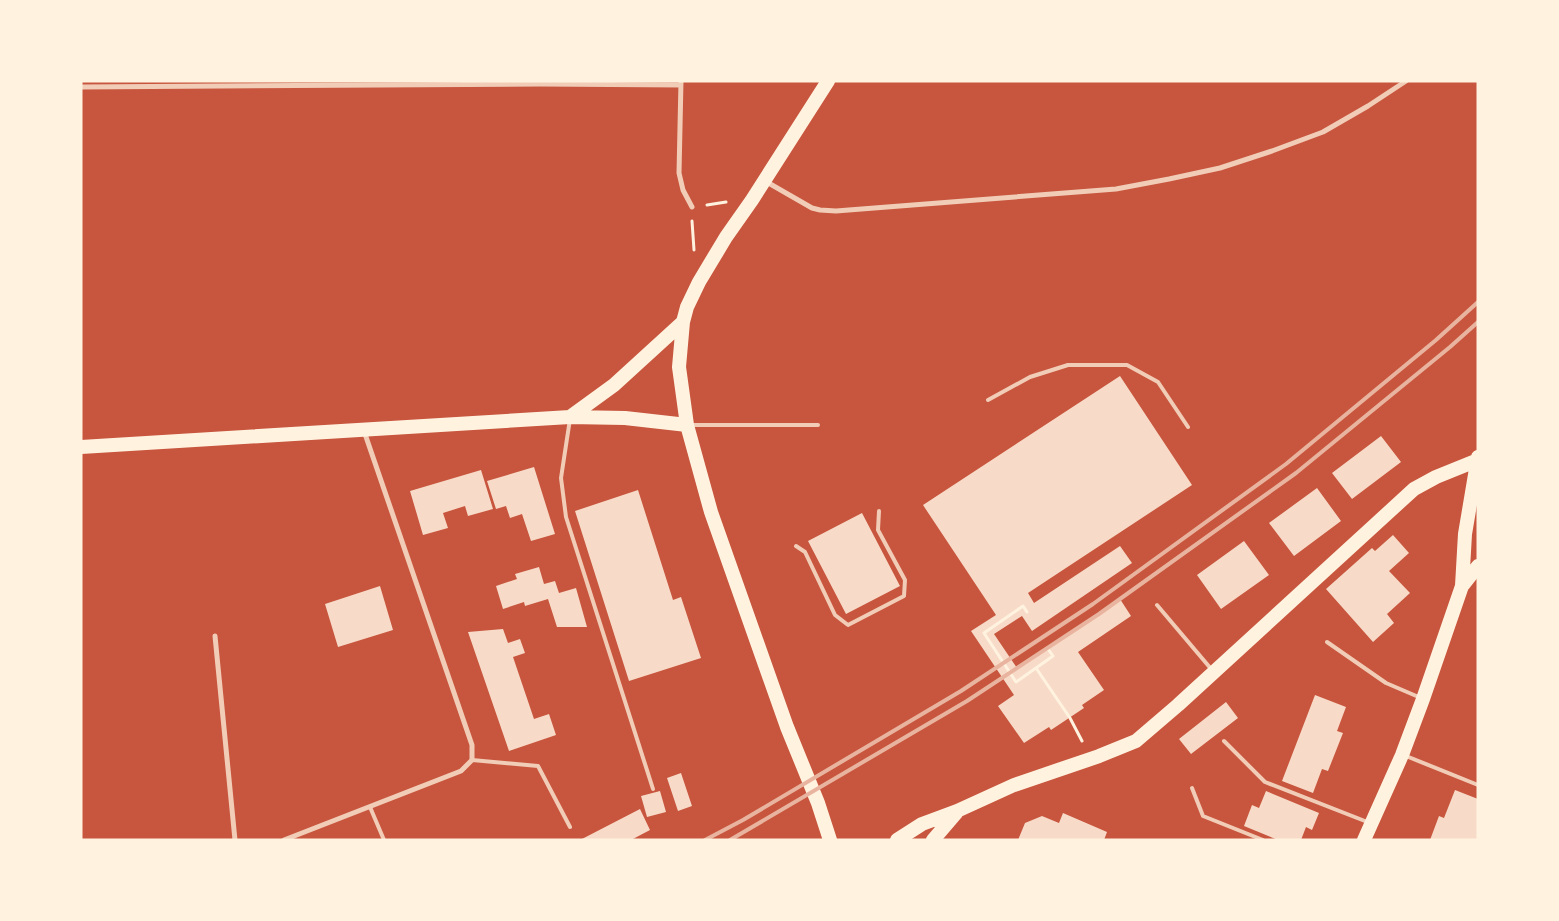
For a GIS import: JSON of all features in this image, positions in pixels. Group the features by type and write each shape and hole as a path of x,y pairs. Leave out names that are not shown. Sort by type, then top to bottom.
{"highway":[{"path":"828,81 765,181 722,244 687,307 683,322 679,367 687,425 711,512 787,727 818,803 830,840"},
{"path":"570,417 614,386 683,322"},
{"path":"81,447 570,417 625,418 687,425"},
{"path":"1364,840 1402,755 1462,586 1465,534 1477,459"},
{"path":"897,840 922,824 957,811 1014,784 1136,741 1414,489 1477,459"},
{"path":"1462,586 1478,566"},
{"path":"933,840 957,811"}],"street":[{"path":"765,181 812,208 836,211 1116,189 1220,168 1272,151 1323,132 1406,81"},
{"path":"81,87 103,84 681,83 679,173 682,190 692,207"},
{"path":"284,840 461,772 472,760 472,744 364,430"},
{"path":"215,636 235,840"}],"lane":[{"path":"988,400 1030,377 1068,364 1127,366 1158,382 1188,427"},
{"path":"570,417 562,478 566,516 653,789"},
{"path":"687,425 818,425"},
{"path":"796,546 805,552 835,615 848,625 904,596 905,580 878,530 878,511"},
{"path":"1157,605 1213,672"},
{"path":"1327,642 1386,683 1423,699"},
{"path":"1224,741 1265,782 1371,823"},
{"path":"1402,755 1478,785"},
{"path":"472,760 538,766 570,827"},
{"path":"1192,788 1203,816 1262,840"},
{"path":"370,807 384,840"}],"path":[{"path":"1027,612 1023,606 984,633 1016,682 1053,656 1048,649"},
{"path":"1036,668 1070,718 1091,758"}],"building":[{"path":"1120,376 1192,485 1028,593 1034,603 1120,546 1132,563 1032,631 1022,616 994,634 1017,668 1120,599 1131,616 1078,652 1104,690 1082,705 1084,708 1051,730 1049,727 1024,743 998,706 1014,695 971,631 996,615 923,505"},
{"path":"1381,436 1401,462 1352,499 1332,473"},
{"path":"534,467 555,534 531,541 522,514 510,518 506,506 496,509 487,481"},
{"path":"481,470 493,509 468,516 465,506 443,513 448,528 423,535 410,491"},
{"path":"1317,488 1341,521 1294,556 1269,523"},
{"path":"638,490 673,600 681,597 701,658 629,681 575,511"},
{"path":"862,513 900,586 846,614 808,541"},
{"path":"1393,535 1409,553 1389,571 1410,593 1387,614 1394,623 1373,642 1326,589 1372,548 1375,551"},
{"path":"1244,541 1269,575 1221,609 1197,575"},
{"path":"539,567 544,584 555,581 559,593 576,588 587,627 557,627 548,599 525,606 524,602 503,609 496,586 517,579 515,574"},
{"path":"380,586 393,630 338,647 325,604"},
{"path":"503,629 508,643 520,639 525,653 513,657 534,719 549,714 556,735 509,751 468,632"},
{"path":"1315,695 1346,707 1337,731 1343,733 1328,771 1322,769 1313,793 1282,781"},
{"path":"1226,702 1238,718 1191,754 1179,739"},
{"path":"681,773 692,806 678,811 667,778"},
{"path":"1455,790 1478,799 1478,840 1430,840 1439,816 1444,818"},
{"path":"660,791 666,812 647,817 641,796"},
{"path":"1266,791 1319,813 1312,830 1306,827 1301,840 1278,840 1244,826 1252,805 1259,808"},
{"path":"640,809 650,830 631,840 580,840"},
{"path":"1063,813 1107,832 1104,840 1018,840 1025,823 1042,816 1059,823"}],"railway":[{"path":"705,840 743,820 961,691 1093,604 1286,464 1436,340 1478,302"},
{"path":"730,840 967,701 1099,614 1296,473 1478,322"}]}
